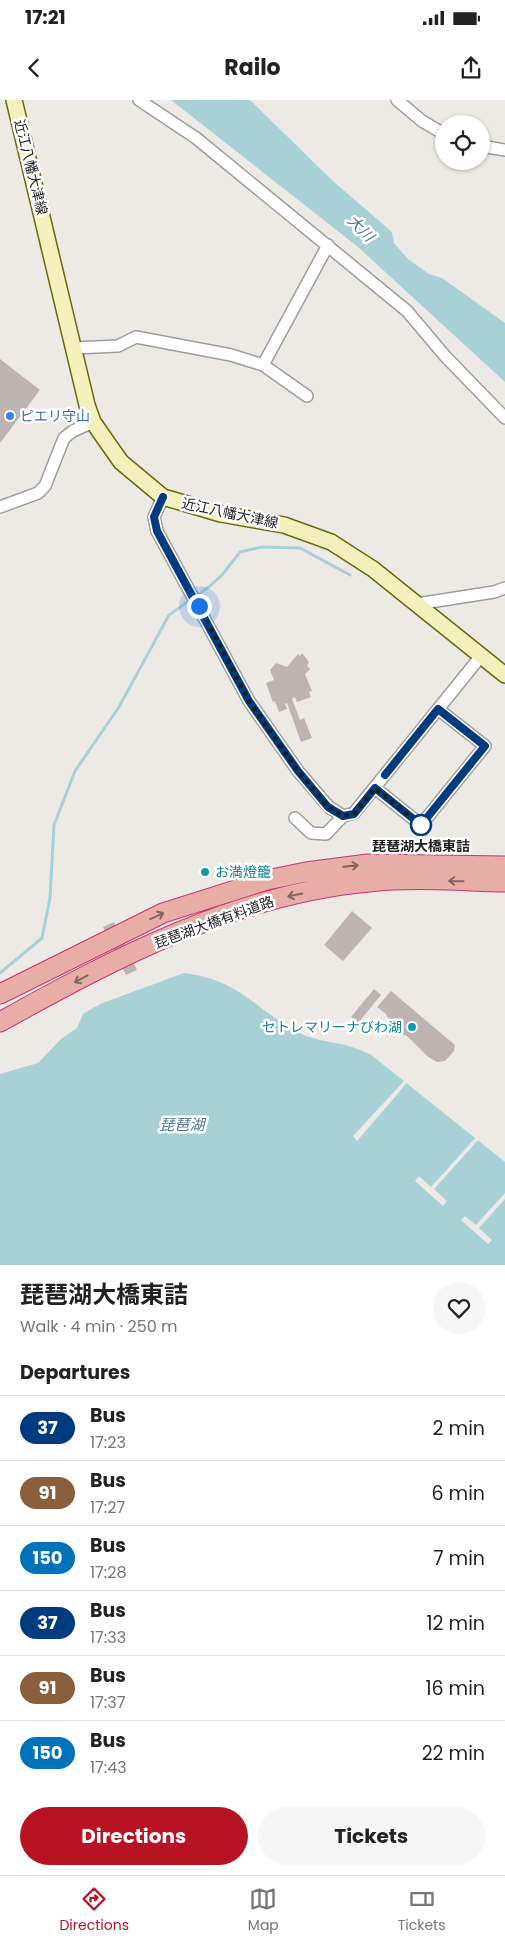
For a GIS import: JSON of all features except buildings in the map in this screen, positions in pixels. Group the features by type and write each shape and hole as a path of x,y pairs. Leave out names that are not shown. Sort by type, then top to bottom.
{"highway":[{"name":"琵琶湖大橋有料道路","path":"0,994 162,913 267,880 306,872 368,864 505,866"},
{"name":"琵琶湖大橋有料道路","path":"3,1020 143,947 216,918 258,904 326,888 369,882 505,882"}],"main road":[{"name":"近江八幡大津線","path":"14,100 93,422 121,462 163,497 221,514 284,525 331,542 373,569 505,675"}],"street":[{"path":"139,100 196,138 408,310 445,356 505,418"},
{"path":"397,100 422,121 435,129"},
{"path":"490,148 505,150"},
{"path":"263,365 328,245"},
{"path":"74,348 118,346 136,337 231,355 263,365 306,396"},
{"path":"0,507 38,493 45,486 64,438 73,431 93,422"},
{"path":"163,497 154,517 157,531 188,585 249,701 298,771 328,807 343,816"},
{"path":"417,604 494,592 505,588"},
{"path":"295,818 311,833 326,834 343,816 354,814 481,656"},
{"path":"375,788 421,825 485,746 438,709"}],"water":[{"name":"大川","path":"171,100 250,100 334,182 392,232 394,243 408,259 429,274 442,278 505,323 505,382 358,247"},
{"name":"琵琶湖","path":"184,973 219,982 232,988 281,1022 302,1034 370,1054 505,1162 505,1265 0,1265 0,1074 38,1063 61,1039 77,1028 83,1014 100,1004"}],"pier":[{"path":"406,1079 408,1081 357,1141 353,1136"},
{"path":"477,1136 480,1138 434,1189 447,1201 443,1206 415,1181 419,1176 431,1187"},
{"path":"505,1193 505,1199 479,1228 492,1240 488,1244 461,1220 465,1216 476,1225"}],"waterway":[{"path":"0,973 42,938 50,898 54,825 75,771 119,707 169,615 210,586 222,575 240,552 262,547 300,548 350,575"}],"bus line":[{"name":"37","path":"163,497 154,517 157,531 188,585 249,701 298,771 328,807 343,816 354,814 375,788 421,825 485,746 438,709 385,775"}],"place":[{"name":"ピエリ守山","path":"10,416"},
{"name":"琵琶湖大橋東詰","path":"421,825"},
{"name":"お満燈籠","path":"205,872"},
{"name":"セトレマリーナびわ湖","path":"412,1027"}],"route":[{"path":"199,606 249,701 298,771 328,807 343,816 354,814 375,788 421,825"}]}
